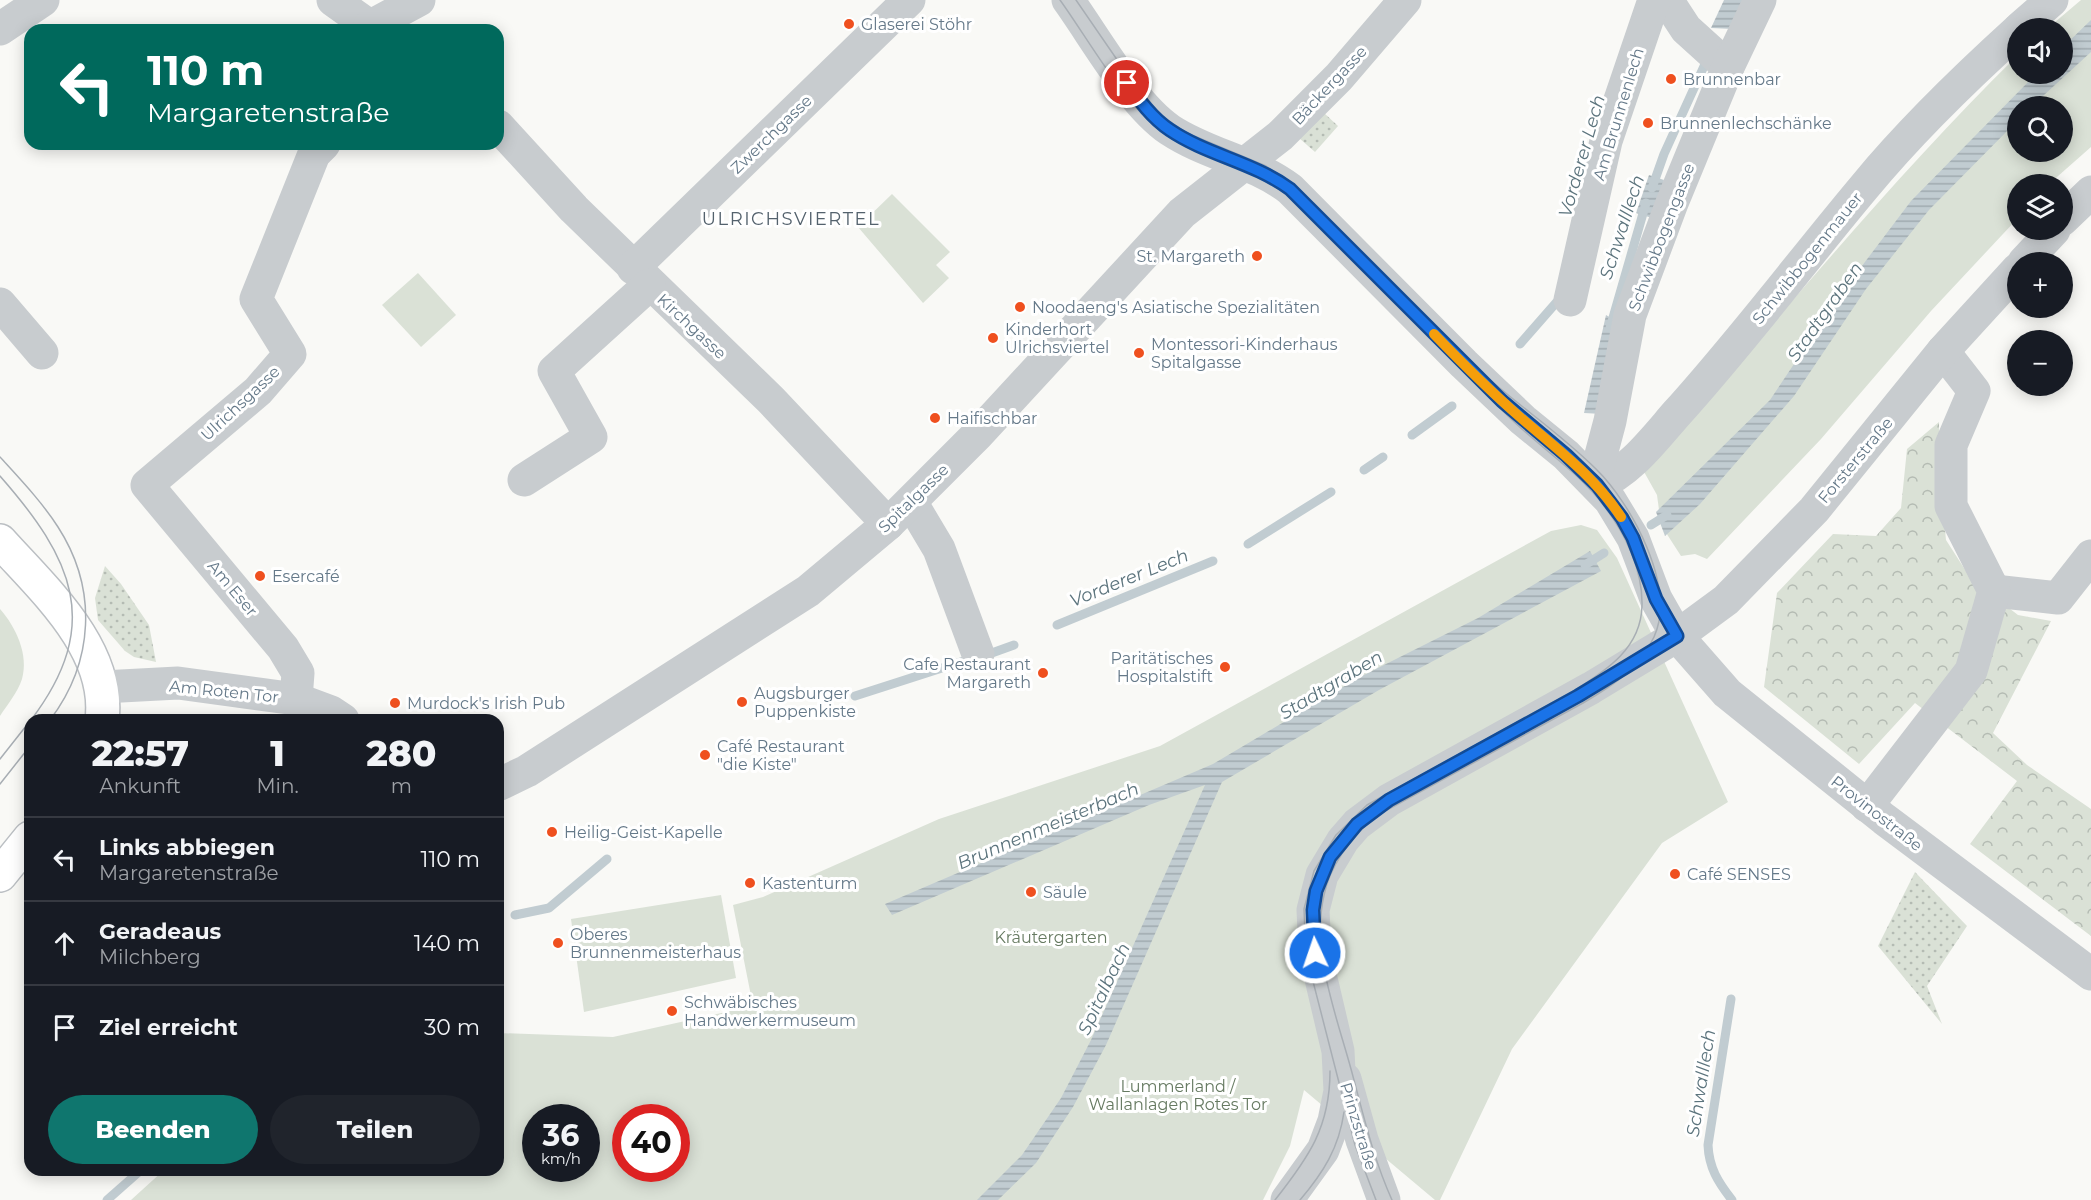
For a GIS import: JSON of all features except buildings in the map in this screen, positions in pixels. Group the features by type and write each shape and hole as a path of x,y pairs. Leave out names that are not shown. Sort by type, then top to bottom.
{"main road":[{"path":"0,542 55,604 85,645 102,687 102,714"},
{"path":"0,875 24,845"}],"street":[{"path":"0,29 44,0"},
{"path":"333,0 366,24"},
{"path":"379,24 419,0"},
{"name":"Zwerchgasse","path":"524,480 591,437 554,371 641,276 909,0"},
{"name":"Provinostraße","path":"1068,0 1138,98 1153,115 1183,137 1246,163 1290,189 1471,371 1597,485 1616,509 1633,538 1656,599 1677,636 1727,693 1867,806 2091,974"},
{"name":"Bäckergasse","path":"1246,163 1280,136 1339,77 1405,0"},
{"name":"Am Brunnenlech","path":"1570,300 1606,141 1654,0"},
{"path":"1667,0 1686,29 1728,67"},
{"name":"Schwibbogengasse","path":"1597,485 1597,470 1610,421 1630,315 1672,202 1728,67 1760,0"},
{"name":"Schwibbogenmauer","path":"2032,18 2052,0"},
{"name":"Schwibbogenmauer","path":"1597,485 1608,481 1646,447 1713,373 1867,184 1958,86 2007,40"},
{"name":"Kirchgasse","path":"504,132 641,276 771,400 888,524"},
{"name":"Ulrichsgasse","path":"147,485 258,391 290,354 256,299 314,154 318,150"},
{"name":"Spitalgasse","path":"512,778 808,591 888,524 1182,213 1246,163"},
{"path":"2073,209 2091,192"},
{"path":"2033,252 2045,240"},
{"name":"Forsterstraße","path":"1338,1051 1315,953 1313,910 1322,875 1343,840 1357,824 1389,800 1578,696 1677,636 1726,600 1814,510 1943,351 2007,281"},
{"path":"0,304 42,353"},
{"path":"1867,806 1971,671 1994,591 1951,506 1951,445 1974,391 1943,351"},
{"name":"Am Eser","path":"147,485 283,648 298,673 296,699"},
{"path":"911,502 939,549 978,654"},
{"path":"1994,591 2058,598 2091,556"},
{"name":"Am Roten Tor","path":"102,687 178,683 296,699 334,714"},
{"path":"1287,1200 1315,1164 1330,1135 1340,1091 1338,1051"},
{"name":"Prinzstraße","path":"1338,1051 1362,1140 1384,1200"}],"green space":[{"path":"2081,0 2091,0 2091,147 2060,174 2007,174 2007,230 1931,311 1821,439 1707,559 1695,554 1681,556 1661,525 1657,495 1643,470 1873,208 2007,66 2007,84 2073,84 2073,18 2060,18"},
{"path":"1323,112 1338,126 1315,152 1299,138"},
{"path":"892,194 950,252 936,265 949,278 923,303 858,227"},
{"path":"418,273 456,315 421,347 382,305"},
{"path":"1939,422 1939,468 1946,540 1971,579 2018,615 2051,621 1993,733 2027,765 2091,809 2091,936 1970,844 2017,781 1915,703 1859,764 1764,687 1777,593 1833,534 1876,536 1901,508 1907,449"},
{"path":"1581,525 1597,530 1617,558 1728,802 1662,843 1512,1049 1440,1200 1435,1200 1304,1090 1290,1146 1263,1200 131,1200 157,1176 504,1176 504,1033 613,1037 753,1006 733,905 763,897 939,819 1160,746 1551,531"},
{"path":"105,566 121,584 149,625 156,662 134,657 125,651 98,620 95,598"},
{"path":"0,609 20,642 24,670 15,694 0,716"},
{"path":"1915,872 1967,926 1927,986 1942,1024 1878,946"},
{"path":"721,895 736,978 584,1012 571,919"}],"shaded area":[{"path":"1724,0 1747,0 1733,29 1711,28"},
{"path":"2091,20 2091,52 2073,68 2073,37"},
{"path":"2026,84 2056,84 2043,96 2014,96"},
{"path":"2007,103 2007,131 1929,210 1866,289 1794,396 1700,504 1665,536 1656,512 1770,400 1840,295 1911,201"},
{"path":"1649,175 1664,180 1652,218 1636,213"},
{"path":"1606,315 1616,321 1602,414 1584,413"},
{"path":"1590,551 1601,571 1379,690 1222,782 1106,1045 1073,1107 1036,1163 998,1200 977,1200 1022,1155 1061,1098 1091,1040 1205,785 1149,805 892,915 885,904 1213,764 1360,677 1478,618"}],"waterway":[{"name":"Schwalllech","path":"1652,188 1664,154 1705,64"},
{"name":"Schwalllech","path":"1610,328 1646,203"},
{"name":"Vorderer Lech","path":"1520,344 1562,296"},
{"name":"Vorderer Lech","path":"1412,435 1452,406"},
{"name":"Vorderer Lech","path":"1364,470 1383,457"},
{"name":"Vorderer Lech","path":"1248,544 1331,492"},
{"name":"Stadtgraben","path":"1651,525 1667,515"},
{"name":"Stadtgraben","path":"1585,565 1604,553"},
{"name":"Vorderer Lech","path":"1057,625 1213,561"},
{"name":"Vorderer Lech","path":"989,654 1014,645"},
{"name":"Vorderer Lech","path":"855,696 970,659"},
{"name":"Vorderer Lech","path":"515,915 549,908 607,859"},
{"name":"Schwalllech","path":"1731,999 1708,1145 1710,1161 1715,1174 1732,1200"},
{"name":"Vorderer Lech","path":"107,1200 134,1176"}],"tram line":[{"path":"1060,0 1123,92 1153,124 1183,145 1257,177 1287,195 1508,416 1594,493 1626,540 1636,566 1642,592 1640,621 1629,646 1610,666 1575,690 1367,805 1336,835 1314,871 1304,909 1306,954 1355,1145 1376,1200"},
{"path":"1076,0 1131,80 1162,116 1187,133 1266,166 1295,187 1468,360 1581,454 1623,503 1647,547 1655,571 1660,594 1660,617 1648,648 1624,676 1583,703 1376,816 1344,851 1327,883 1321,917 1323,961 1327,983 1369,1135 1392,1200"},
{"path":"0,457 52,518 71,551 80,575 85,600 82,650 65,698 54,714"},
{"path":"0,476 45,535 61,564 70,593 72,622 67,653 54,685 35,714"},
{"path":"0,759 24,729"},
{"path":"0,784 24,754"},
{"path":"1275,1200 1298,1170 1322,1125 1329,1091 1330,1071"},
{"path":"1300,1200 1329,1159 1342,1125 1344,1112"}],"slow traffic":[{"path":"1434,334 1502,401 1566,455 1597,485 1621,517"}],"place":[{"name":"Glaserei Stöhr","path":"849,24"},
{"name":"Brunnenbar","path":"1671,79"},
{"name":"Brunnenlechschänke","path":"1648,123"},
{"name":"St. Margareth","path":"1257,256"},
{"name":"Noodaeng's Asiatische Spezialitäten","path":"1020,307"},
{"name":"Kinderhort Ulrichsviertel","path":"993,338"},
{"name":"Montessori-Kinderhaus Spitalgasse","path":"1139,353"},
{"name":"Haifischbar","path":"935,418"},
{"name":"Esercafé","path":"260,576"},
{"name":"Paritätisches Hospitalstift","path":"1225,667"},
{"name":"Cafe Restaurant Margareth","path":"1043,673"},
{"name":"Augsburger Puppenkiste","path":"742,702"},
{"name":"Murdock's Irish Pub","path":"395,703"},
{"name":"Café Restaurant \"die Kiste\"","path":"705,755"},
{"name":"Heilig-Geist-Kapelle","path":"552,832"},
{"name":"Café SENSES","path":"1675,874"},
{"name":"Kastenturm","path":"750,883"},
{"name":"Säule","path":"1031,892"},
{"name":"Oberes Brunnenmeisterhaus","path":"558,943"},
{"name":"Schwäbisches Handwerkermuseum","path":"672,1011"}],"district":[{"name":"ULRICHSVIERTEL","path":"791,219"}],"route":[{"path":"1127,83 1148,110 1169,129 1246,163 1290,189 1502,401 1566,455 1597,485 1610,500 1633,538 1660,608 1677,636 1578,696 1389,800 1357,824 1330,857 1316,891 1313,910 1315,953"}],"water label":[{"name":"Brunnenmeisterbach","path":"1048,826"},
{"name":"Spitalbach","path":"1104,989"}],"park label":[{"name":"Kräutergarten","path":"1051,937"},
{"name":"Lummerland / Wallanlagen Rotes Tor","path":"1178,1095"}]}
